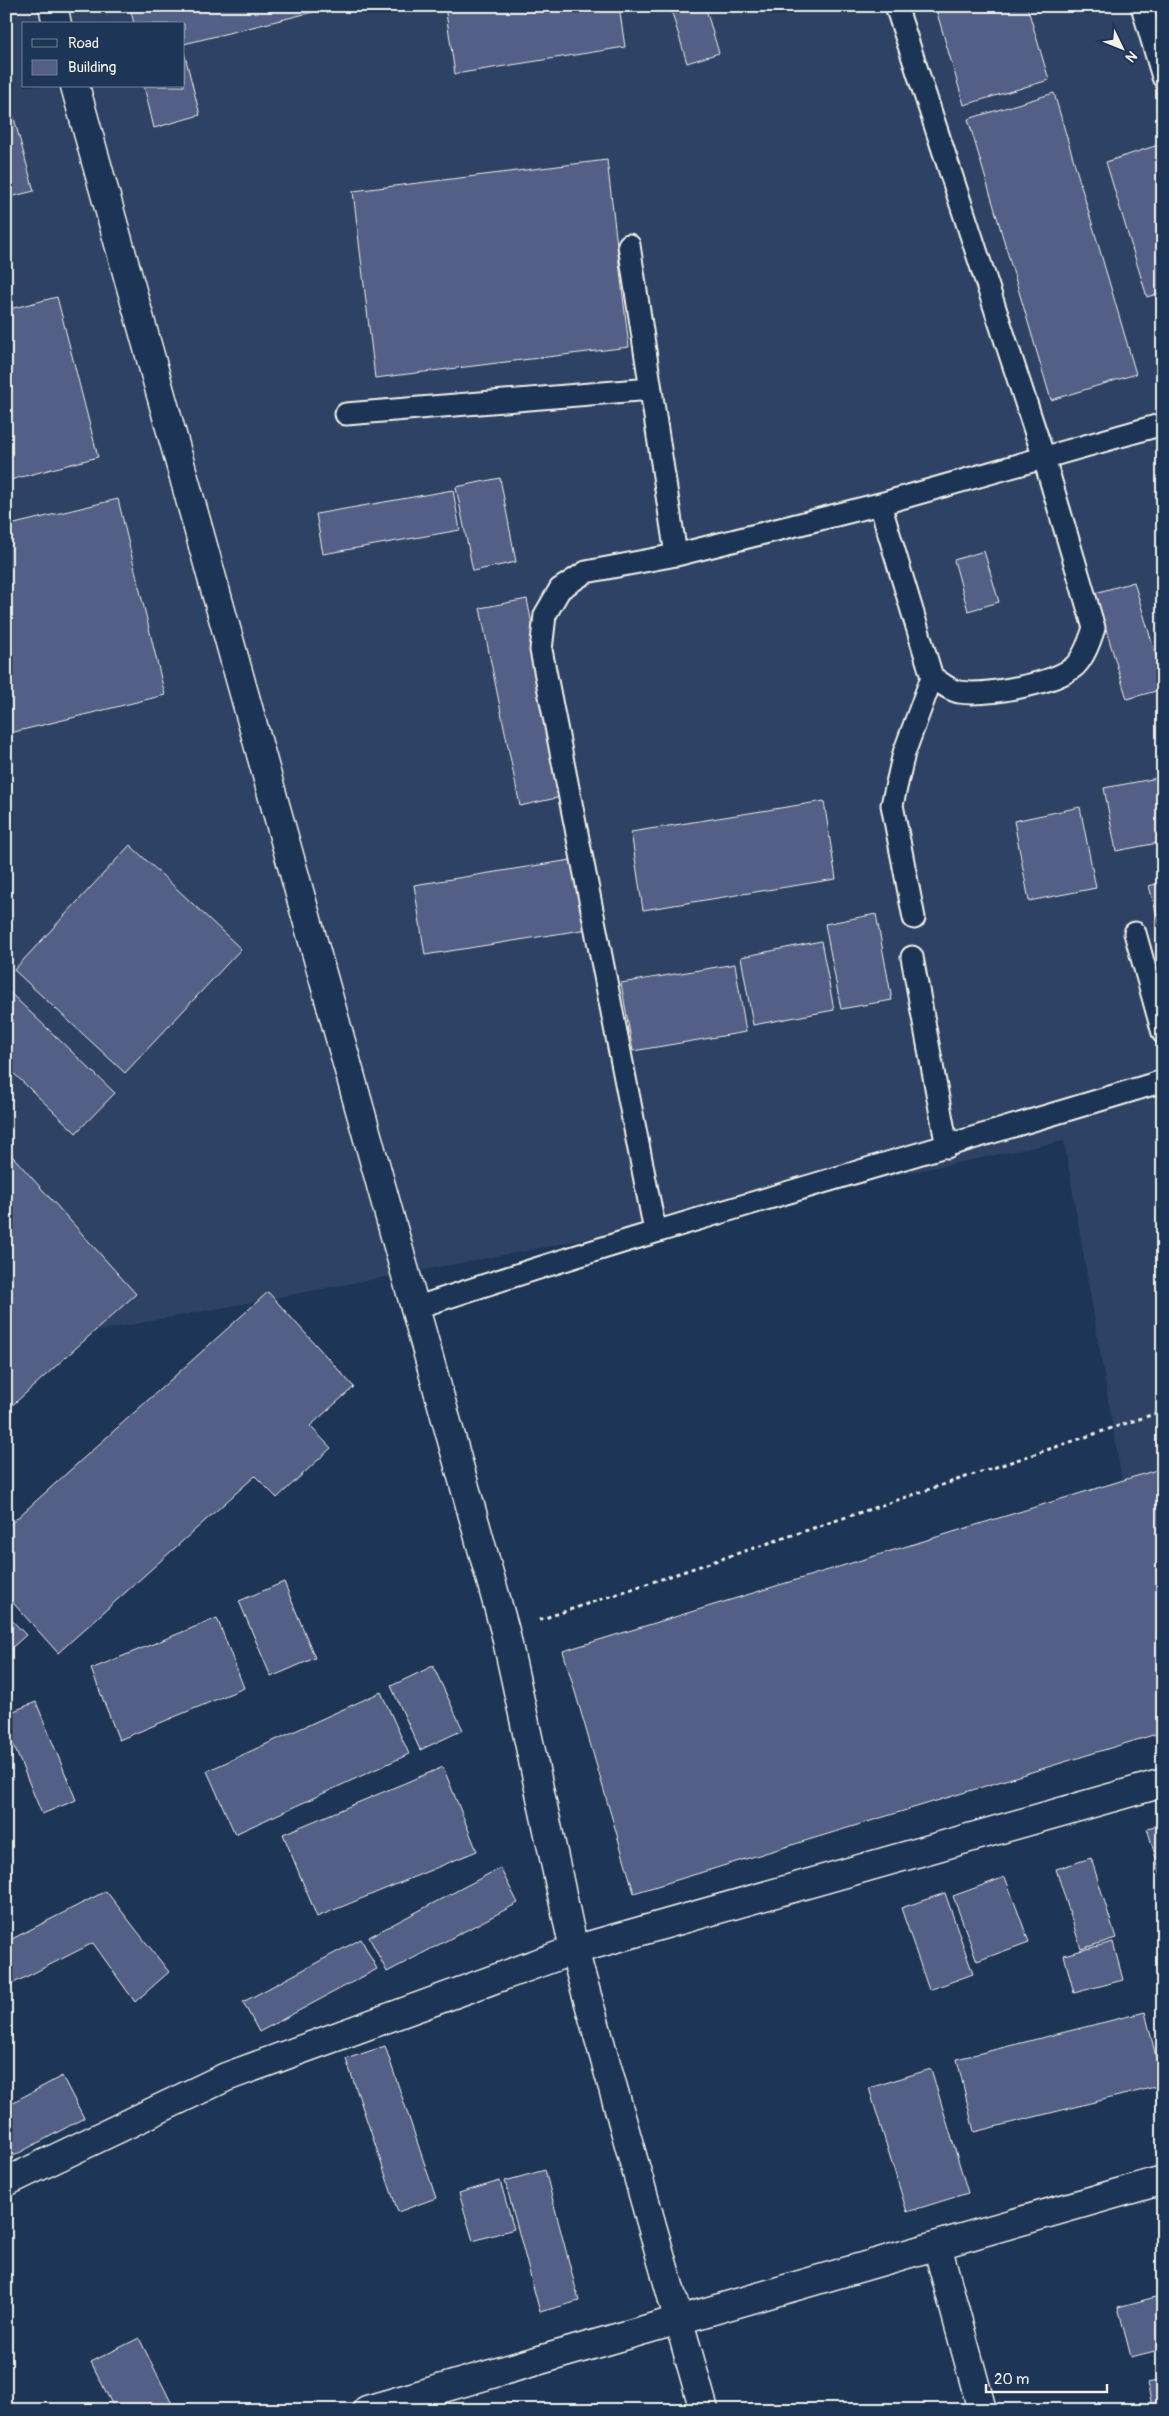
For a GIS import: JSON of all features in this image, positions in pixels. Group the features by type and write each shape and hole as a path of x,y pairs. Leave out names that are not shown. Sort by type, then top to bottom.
{"street":[{"path":"53,6 57,22"},
{"path":"76,88 505,1631 574,1950 704,2410"},
{"path":"6,2182 226,2077 574,1950 1163,1783"},
{"path":"367,2410 1163,2180"},
{"path":"937,2245 982,2410"}],"lane":[{"path":"896,6 1044,458 1094,628 1088,645 1074,666 1045,681 991,692 957,692 932,677"},
{"path":"1142,6 1163,78"},
{"path":"629,245 676,555"},
{"path":"346,414 651,389"},
{"path":"655,1231 541,650 545,615 560,589 586,572 676,555 880,504 1163,424"},
{"path":"880,504 932,677 904,753 892,805 914,918"},
{"path":"1135,933 1163,1033"},
{"path":"912,957 947,1147"},
{"path":"415,1308 655,1231 947,1147 1163,1081"}],"path":[{"path":"505,1631 1163,1411"}],"shaded area":[{"path":"6,6 1163,6 1163,1720 1064,1141 541,1248 6,1348"}],"building":[{"path":"130,6 337,6 185,44 185,22 134,22"},
{"path":"445,6 619,6 625,47 455,74"},
{"path":"670,6 705,6 719,53 687,63"},
{"path":"935,6 1027,6 1049,80 964,105"},
{"path":"185,56 200,115 154,128 144,88 185,88"},
{"path":"6,89 34,191 6,198"},
{"path":"1054,93 1136,374 1051,400 968,119"},
{"path":"1158,145 1163,161 1163,292 1147,297 1106,162"},
{"path":"607,160 629,347 375,378 353,191"},
{"path":"57,297 98,457 6,481 6,310"},
{"path":"500,478 516,562 473,571 456,487"},
{"path":"453,490 460,530 323,554 316,514"},
{"path":"118,499 165,695 6,734 6,526"},
{"path":"984,551 999,602 968,611 954,560"},
{"path":"1134,582 1163,680 1163,689 1127,699 1095,593"},
{"path":"527,599 566,796 520,806 480,608"},
{"path":"1163,777 1163,842 1116,851 1104,788"},
{"path":"824,801 836,879 643,910 631,832"},
{"path":"1080,807 1096,888 1029,901 1014,821"},
{"path":"130,845 241,949 125,1073 14,970"},
{"path":"577,859 588,929 425,955 414,885"},
{"path":"1163,882 1163,937 1149,886"},
{"path":"876,914 892,1000 841,1009 825,924"},
{"path":"821,941 834,1010 753,1025 741,957"},
{"path":"735,964 746,1032 633,1051 621,983"},
{"path":"6,989 115,1093 76,1133 6,1066"},
{"path":"6,1149 136,1294 6,1411"},
{"path":"268,1292 354,1387 310,1426 331,1448 277,1498 255,1476 58,1653 6,1595 6,1528"},
{"path":"1163,1468 1163,1732 634,1893 563,1651"},
{"path":"284,1582 315,1658 271,1677 239,1601"},
{"path":"6,1614 26,1635 6,1653"},
{"path":"217,1618 244,1688 119,1740 91,1669"},
{"path":"433,1666 463,1730 420,1750 391,1686"},
{"path":"381,1692 409,1754 235,1834 207,1771"},
{"path":"36,1702 76,1800 42,1814 6,1727 6,1714"},
{"path":"443,1767 477,1851 317,1917 283,1834"},
{"path":"1163,1824 1163,1882 1147,1828"},
{"path":"1091,1858 1116,1938 1081,1949 1056,1869"},
{"path":"500,1868 518,1903 387,1972 369,1937"},
{"path":"1005,1877 1029,1942 977,1961 953,1896"},
{"path":"106,1891 169,1972 135,2002 93,1943 6,1987 6,1942"},
{"path":"945,1893 973,1974 929,1990 901,1908"},
{"path":"361,1939 377,1969 259,2032 243,2002"},
{"path":"1113,1942 1123,1980 1074,1993 1064,1955"},
{"path":"1145,2012 1163,2085 974,2132 957,2059"},
{"path":"385,2046 436,2198 398,2212 346,2059"},
{"path":"931,2069 968,2193 907,2212 869,2088"},
{"path":"62,2076 84,2118 6,2160 6,2106"},
{"path":"545,2170 579,2301 540,2312 505,2181"},
{"path":"500,2181 514,2229 473,2241 459,2193"},
{"path":"1163,2295 1163,2349 1131,2357 1118,2307"},
{"path":"139,2338 175,2410 115,2410 91,2362"},
{"path":"1163,2380 1163,2410 1153,2410 1147,2383"}]}
